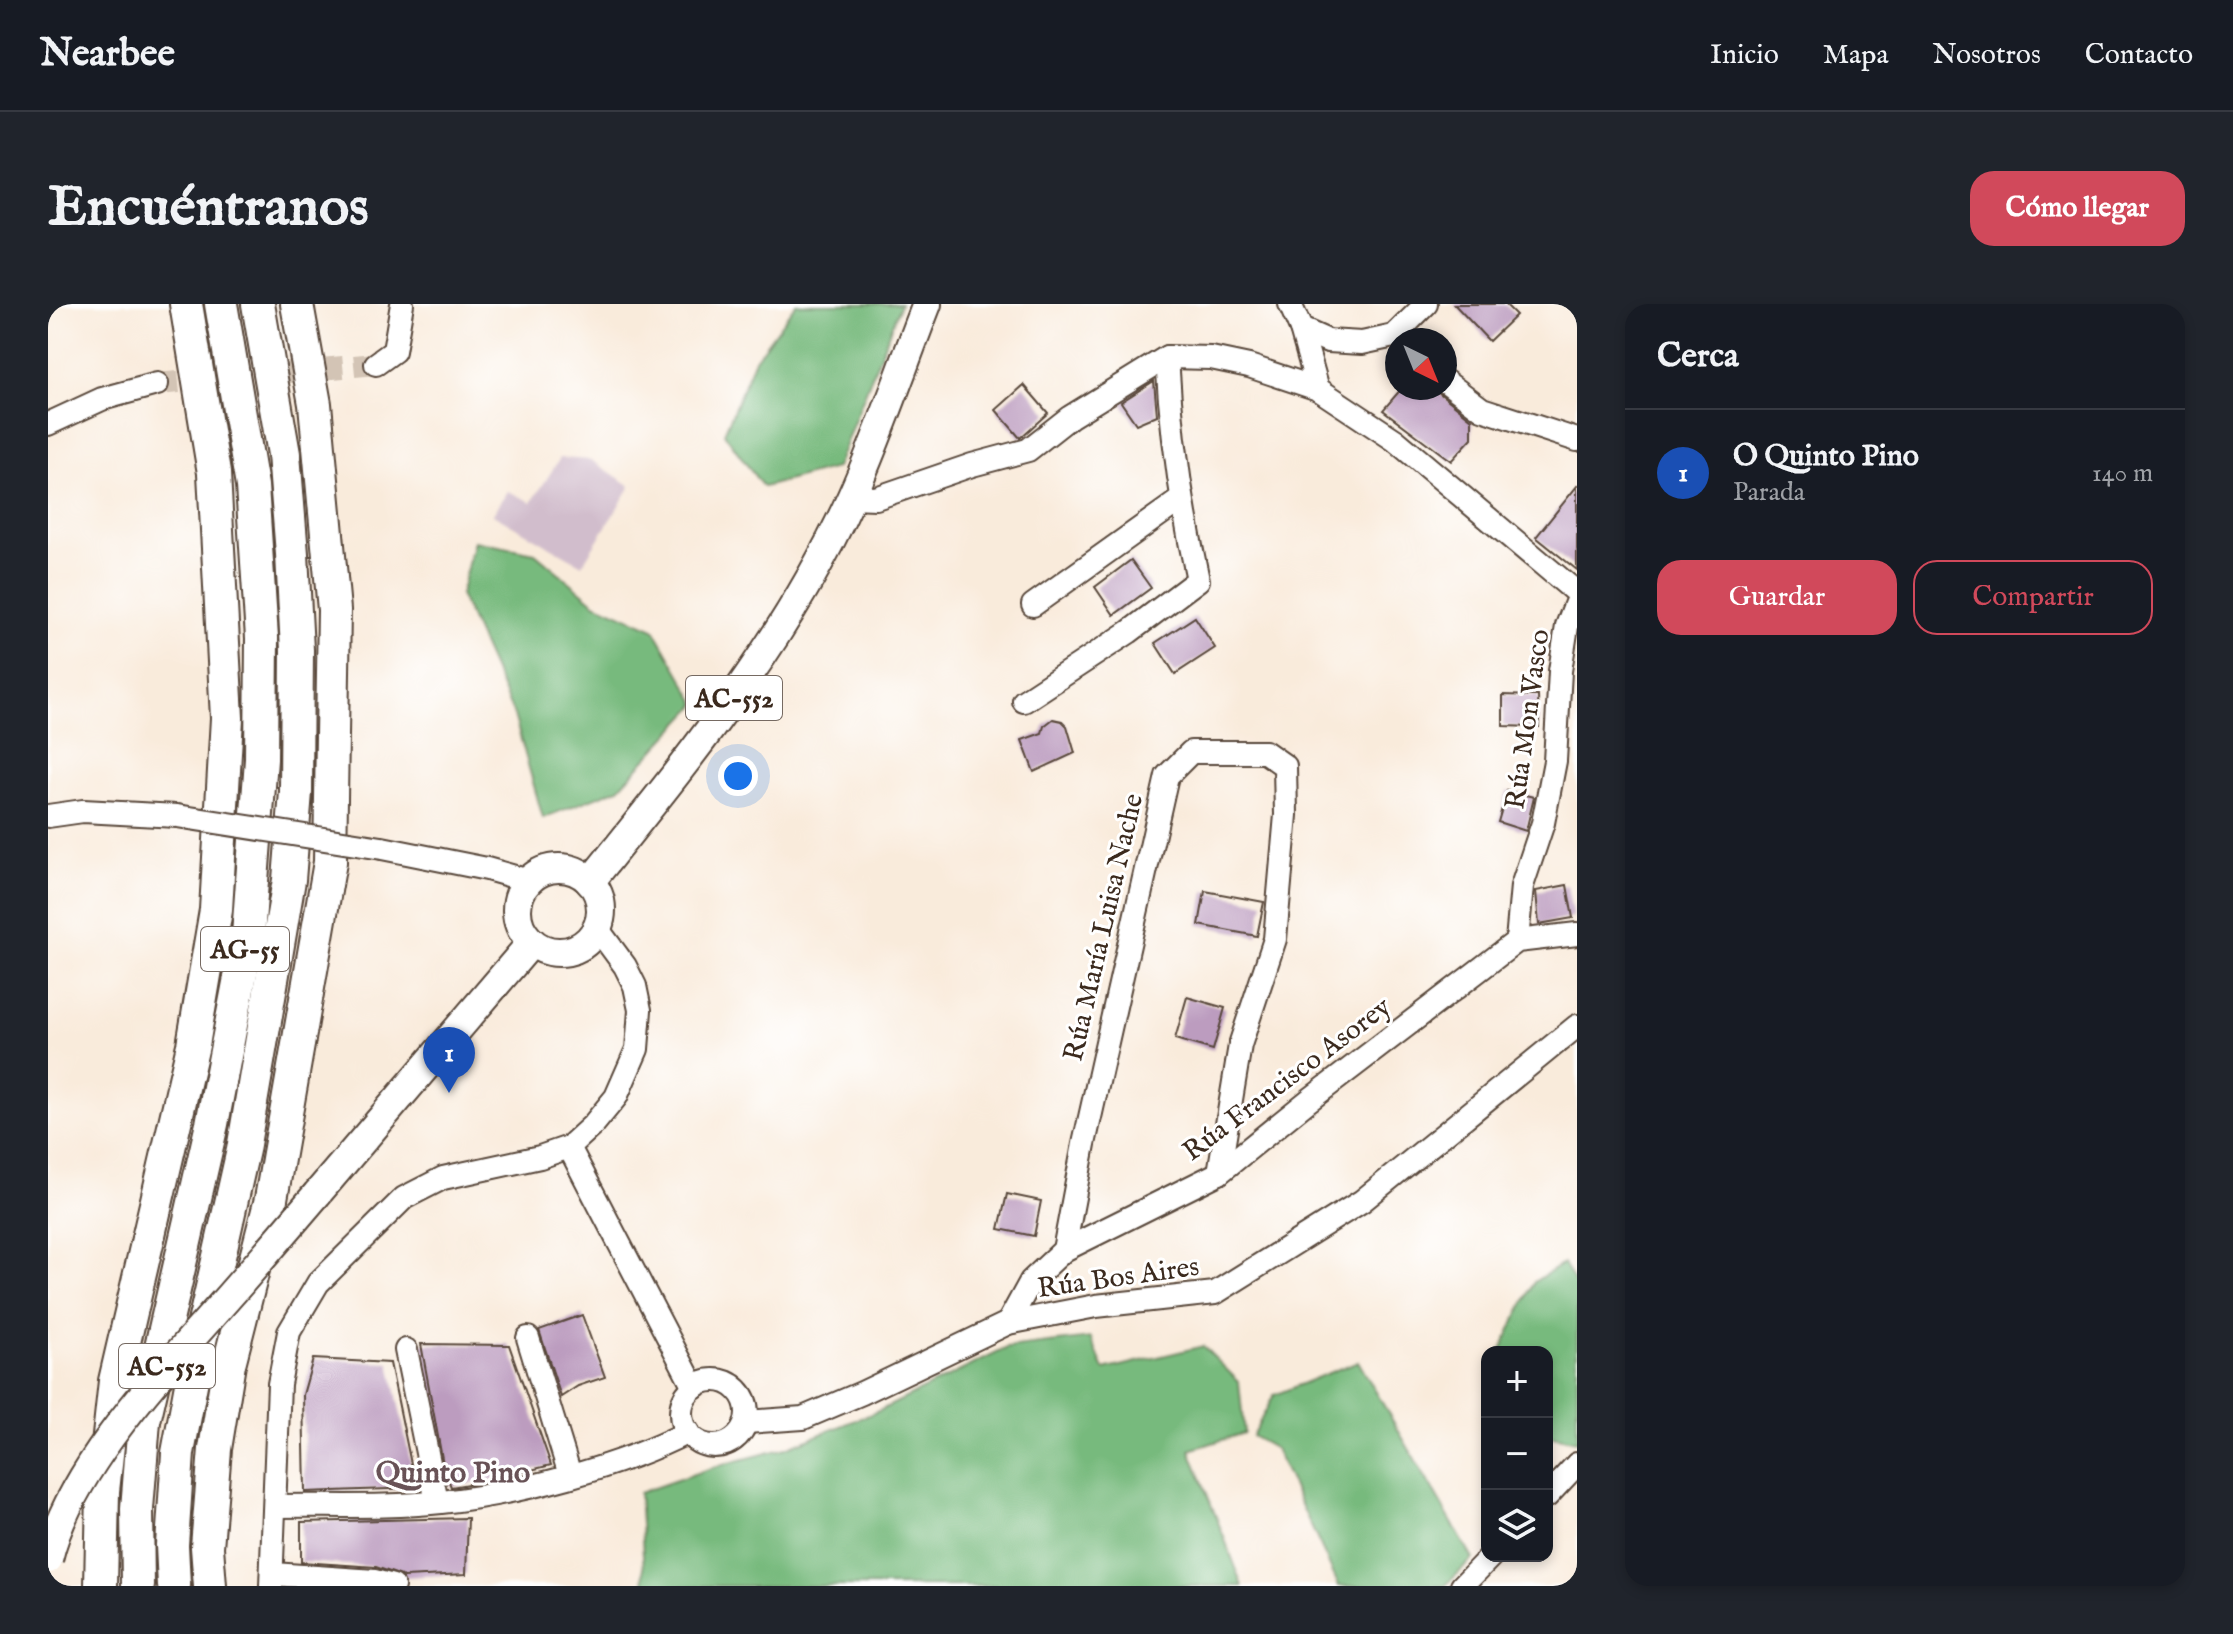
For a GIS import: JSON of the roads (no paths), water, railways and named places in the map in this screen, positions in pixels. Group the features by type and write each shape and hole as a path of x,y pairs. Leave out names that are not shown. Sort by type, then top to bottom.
{"highway":[{"path":"101,1586 103,1491 115,1381 193,1045 216,910 227,718 214,473 186,304"},
{"name":"AG-55","path":"138,1586 137,1509 144,1421 212,1124 248,936 261,759 262,638 252,486 221,304"},
{"name":"AG-55","path":"174,1586 172,1545 178,1453 243,1150 289,880 296,792 297,650 292,554 284,454 258,304"},
{"path":"210,1586 207,1547 215,1449 229,1364 271,1199 330,862 334,610 315,404 297,304"}],"main road":[{"name":"AC-552","path":"590,882 747,680 809,580 852,497 927,304"},
{"path":"567,869 590,882 601,904 597,928 583,944 573,949 552,951 532,942 523,932 518,919 518,906 521,892 529,881 540,873 567,869"},
{"name":"AC-552","path":"48,1559 53,1539 78,1485 133,1408 532,942"}],"street":[{"path":"376,364 394,351 402,304"},
{"path":"1290,304 1301,329 1318,389"},
{"path":"1405,328 1426,304"},
{"path":"1301,329 1328,341 1362,343 1385,340"},
{"path":"1024,701 1129,632 1198,580 1180,500 1170,428 1167,357"},
{"path":"852,497 876,498 972,465 1028,450 1070,417 1167,357 1211,358 1249,366 1318,389 1395,440 1577,593"},
{"path":"48,424 102,399 157,384"},
{"path":"1457,390 1482,409 1577,440"},
{"path":"1033,605 1180,500"},
{"name":"Rúa Mon Vasco","path":"1517,941 1522,886 1543,823 1555,761 1560,671 1567,626 1577,600"},
{"name":"Rúa María Luisa Nache","path":"1064,1250 1084,1144 1167,776 1191,752 1265,752 1285,766 1286,815 1275,939 1240,1045 1219,1173"},
{"path":"48,816 83,811 177,816 382,848 487,869 529,881"},
{"path":"393,1586 375,1581 272,1580 279,1384 289,1332 318,1283 404,1198 443,1178 540,1157 569,1147 593,1125 616,1097 637,1049 640,1010 635,986 625,966 597,928"},
{"path":"1517,941 1577,934"},
{"name":"Rúa Francisco Asorey","path":"1008,1323 1031,1281 1064,1250 1219,1173 1517,941"},
{"name":"Rúa Bos Aires","path":"746,1422 803,1418 1008,1323 1096,1306 1215,1293 1362,1201 1577,1026"},
{"path":"569,1147 694,1387"},
{"path":"528,1338 570,1475"},
{"path":"406,1350 437,1502"},
{"path":"713,1380 732,1385 744,1399 746,1422 740,1433 722,1445 702,1443 688,1432 681,1416 682,1407 694,1387 713,1380"},
{"path":"275,1506 437,1502 476,1498 650,1451 688,1432"},
{"path":"1553,1490 1577,1464"},
{"path":"1462,1586 1485,1562"}],"tunnel":[{"path":"157,384 376,364"}],"place":[{"name":"O Quinto Pino","path":"449,1093"}],"district":[{"name":"Quinto Pino","path":"453,1472"}]}
